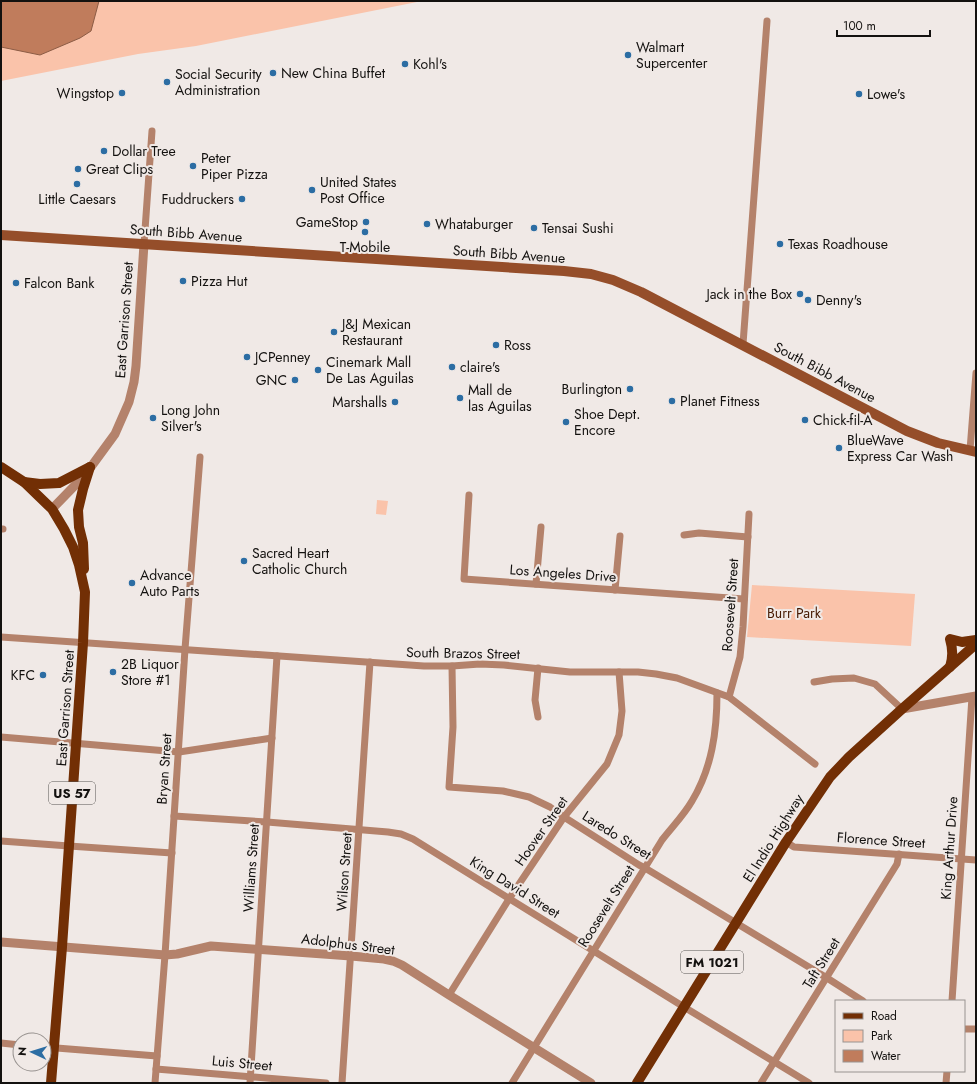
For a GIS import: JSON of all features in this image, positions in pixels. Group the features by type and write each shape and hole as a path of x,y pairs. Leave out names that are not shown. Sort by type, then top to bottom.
{"main road":[{"name":"South Bibb Avenue","path":"1,235 564,271 591,274 613,280 641,292 907,431 938,443 973,451"},
{"name":"East Garrison Street","path":"1,467 24,482 52,509 73,547 85,592 84,643 62,947 51,1032"},
{"path":"24,482 58,484 90,467"},
{"path":"85,592 83,543 79,527 78,510 90,467"},
{"path":"950,667 953,652 950,639 962,642 976,640"},
{"name":"El Indio Highway","path":"637,1083 786,842 830,777 849,757 976,644"},
{"name":"East Garrison Street","path":"50,1072 50,1083"}],"street":[{"path":"743,344 767,21"},
{"name":"East Garrison Street","path":"52,509 85,474 115,434 129,402 136,366 152,131"},
{"path":"973,451 976,373"},
{"name":"Bryan Street","path":"155,1083 200,457"},
{"name":"Los Angeles Drive","path":"469,495 464,579 744,599"},
{"name":"Roosevelt Street","path":"729,698 740,657 750,514"},
{"path":"536,584 541,527"},
{"path":"684,535 699,533 748,537"},
{"path":"615,590 620,536"},
{"name":"South Brazos Street","path":"1,637 424,666 480,664 570,672 638,672 656,674 677,678 729,698 815,764"},
{"name":"Williams Street","path":"251,1080 277,656"},
{"name":"Wilson Street","path":"342,1083 370,662"},
{"name":"Laredo Street","path":"452,666 453,727 449,787 503,791 528,797 550,807 638,865 861,1000"},
{"path":"538,668 535,700 538,717"},
{"name":"Hoover Street","path":"449,995 509,899 564,817 607,764 619,735 622,711 619,672"},
{"path":"814,682 854,678 875,684 902,709 974,696"},
{"name":"Roosevelt Street","path":"512,1083 645,868 666,836 686,811 700,787 712,754 717,713 717,693"},
{"name":"King Arthur Drive","path":"952,1000 961,858 974,696"},
{"path":"1,738 179,752 272,738"},
{"name":"King David Street","path":"174,816 360,829 407,836 684,1008 809,1083"},
{"path":"1,841 172,852"},
{"name":"Florence Street","path":"786,842 794,847 976,860"},
{"name":"Taft Street","path":"761,1083 897,864 899,854"},
{"name":"Adolphus Street","path":"1,942 165,955 177,954 211,946 258,948 394,961 592,1083"},
{"path":"965,1028 976,1029"},
{"path":"1,1043 12,1044"},
{"path":"52,1047 157,1056"},
{"name":"Luis Street","path":"156,1069 251,1080 326,1083"},
{"path":"946,1072 946,1083"}],"green space":[{"path":"1,1 422,1 196,46 138,54 1,81"},
{"path":"377,500 388,501 386,515 376,514"},
{"name":"Burr Park","path":"752,585 915,594 911,646 747,637"}],"water":[{"path":"1,1 99,1 91,31 80,38 40,55 1,47"}],"place":[{"name":"Walmart Supercenter","path":"628,55"},
{"name":"Kohl's","path":"405,64"},
{"name":"New China Buffet","path":"273,73"},
{"name":"Social Security Administration","path":"167,82"},
{"name":"Wingstop","path":"122,93"},
{"name":"Lowe's","path":"859,94"},
{"name":"Dollar Tree","path":"104,151"},
{"name":"Peter Piper Pizza","path":"193,166"},
{"name":"Great Clips","path":"78,169"},
{"name":"Little Caesars","path":"77,184"},
{"name":"United States Post Office","path":"312,190"},
{"name":"Fuddruckers","path":"242,199"},
{"name":"GameStop","path":"366,222"},
{"name":"Whataburger","path":"427,224"},
{"name":"Tensai Sushi","path":"534,228"},
{"name":"T-Mobile","path":"365,232"},
{"name":"Texas Roadhouse","path":"780,244"},
{"name":"Pizza Hut","path":"183,281"},
{"name":"Falcon Bank","path":"16,283"},
{"name":"Jack in the Box","path":"800,294"},
{"name":"Denny's","path":"808,300"},
{"name":"J&J Mexican Restaurant","path":"334,332"},
{"name":"Ross","path":"496,345"},
{"name":"JCPenney","path":"247,357"},
{"name":"claire's","path":"452,367"},
{"name":"Cinemark Mall De Las Aguilas","path":"318,370"},
{"name":"GNC","path":"295,380"},
{"name":"Burlington","path":"630,389"},
{"name":"Mall de las Aguilas","path":"460,398"},
{"name":"Planet Fitness","path":"672,401"},
{"name":"Marshalls","path":"395,402"},
{"name":"Long John Silver's","path":"153,418"},
{"name":"Chick-fil-A","path":"805,420"},
{"name":"Shoe Dept. Encore","path":"566,422"},
{"name":"BlueWave Express Car Wash","path":"839,448"},
{"name":"Sacred Heart Catholic Church","path":"244,561"},
{"name":"Advance Auto Parts","path":"132,583"},
{"name":"2B Liquor Store #1","path":"113,672"},
{"name":"KFC","path":"43,675"}]}
